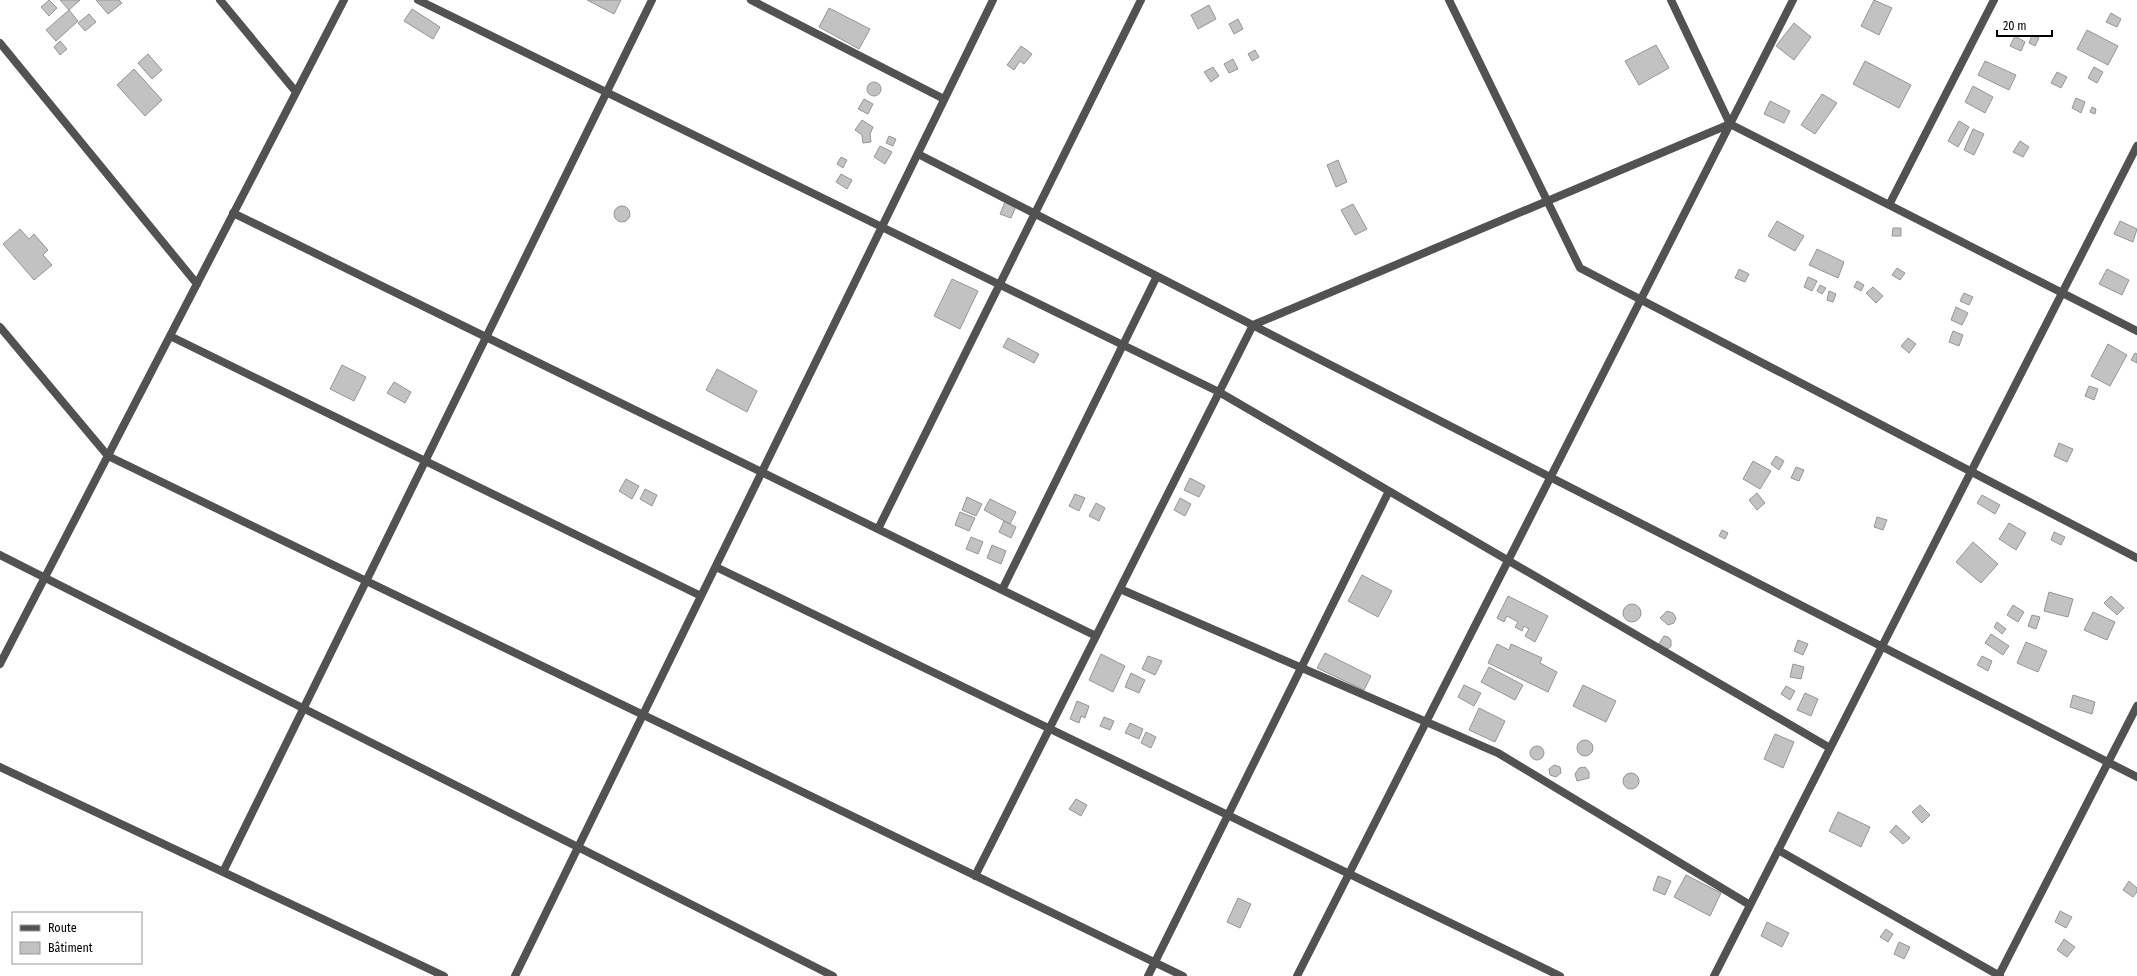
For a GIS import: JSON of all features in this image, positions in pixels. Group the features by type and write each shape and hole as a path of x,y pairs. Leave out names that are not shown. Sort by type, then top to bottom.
{"street":[{"path":"220,0 296,92"},
{"path":"0,664 344,0"},
{"path":"418,0 1219,392 1830,748"},
{"path":"223,872 652,0"},
{"path":"751,0 944,99"},
{"path":"515,976 993,0"},
{"path":"878,529 1140,0"},
{"path":"1449,0 1580,268 2137,558"},
{"path":"1671,0 1730,124 2137,331"},
{"path":"1297,976 1793,0"},
{"path":"1889,205 1994,0"},
{"path":"0,42 197,284"},
{"path":"975,876 1253,326 1730,124"},
{"path":"1714,976 2137,146"},
{"path":"918,154 2137,777"},
{"path":"233,213 1096,636"},
{"path":"1002,590 1157,276"},
{"path":"0,327 108,456 1183,976"},
{"path":"170,336 701,596"},
{"path":"1148,976 1389,491"},
{"path":"0,555 833,976"},
{"path":"716,567 1560,976"},
{"path":"1120,589 1498,753 1750,905"},
{"path":"1778,850 2000,976 2137,706"},
{"path":"0,767 444,976"}],"building":[{"path":"49,0 57,8 49,16 41,7"},
{"path":"60,0 80,0 69,10"},
{"path":"96,0 119,0 122,3 108,14"},
{"path":"587,0 621,0 614,14"},
{"path":"1874,0 1892,8 1879,35 1861,26"},
{"path":"1209,5 1216,19 1198,29 1191,15"},
{"path":"829,8 870,29 859,49 819,27"},
{"path":"412,9 440,27 433,39 404,21"},
{"path":"69,10 78,21 56,41 46,30"},
{"path":"2111,13 2121,19 2117,27 2106,22"},
{"path":"89,14 96,22 85,31 78,23"},
{"path":"1238,19 1243,29 1234,34 1229,24"},
{"path":"1794,23 1811,37 1794,60 1776,46"},
{"path":"2087,30 2118,46 2108,65 2077,49"},
{"path":"2032,35 2039,38 2035,46 2029,43"},
{"path":"2015,36 2025,42 2021,51 2010,46"},
{"path":"60,41 67,49 60,55 54,47"},
{"path":"1656,45 1669,68 1639,85 1625,61"},
{"path":"1021,46 1032,54 1024,64 1020,61 1014,70 1007,65"},
{"path":"1255,50 1259,57 1252,61 1248,54"},
{"path":"148,54 162,70 152,79 138,63"},
{"path":"1233,59 1238,69 1229,73 1224,64"},
{"path":"1865,61 1911,85 1899,108 1853,84"},
{"path":"1985,61 2016,75 2009,90 1978,75"},
{"path":"1213,67 1219,76 1211,82 1204,72"},
{"path":"2094,67 2103,72 2097,83 2088,78"},
{"path":"134,69 162,100 145,116 117,85"},
{"path":"2057,72 2067,77 2061,88 2051,83"},
{"path":"871,82 877,82 881,86 881,92 877,96 871,96 867,92 867,86"},
{"path":"1973,86 1993,97 1985,113 1965,102"},
{"path":"1822,94 1837,103 1815,134 1801,125"},
{"path":"2076,98 2085,102 2081,113 2072,108"},
{"path":"864,99 873,104 868,114 858,109"},
{"path":"1770,101 1790,111 1784,123 1764,114"},
{"path":"2092,107 2096,109 2095,114 2090,112"},
{"path":"862,120 873,127 870,134 871,142 863,143 862,135 855,130"},
{"path":"1959,121 1969,127 1958,147 1948,141"},
{"path":"1973,129 1984,134 1974,155 1964,150"},
{"path":"889,136 896,139 893,146 886,143"},
{"path":"2020,141 2029,147 2023,157 2013,152"},
{"path":"880,146 892,152 885,164 874,157"},
{"path":"841,157 847,160 843,168 837,164"},
{"path":"1338,160 1347,182 1336,187 1327,165"},
{"path":"841,174 852,180 847,189 836,182"},
{"path":"1007,197 1018,202 1011,218 1000,214"},
{"path":"1353,204 1367,229 1355,235 1341,210"},
{"path":"622,206 628,208 630,214 628,220 622,222 616,220 614,214 616,208"},
{"path":"1777,221 1804,236 1795,251 1768,236"},
{"path":"2120,221 2137,229 2133,242 2114,234"},
{"path":"1893,228 1901,228 1901,236 1892,236"},
{"path":"20,229 29,239 34,234 48,250 43,255 52,265 34,280 3,244"},
{"path":"1817,249 1844,262 1838,278 1809,265"},
{"path":"1897,268 1905,273 1900,280 1892,275"},
{"path":"1739,269 1749,274 1745,282 1735,278"},
{"path":"2107,269 2129,280 2122,295 2099,284"},
{"path":"1808,277 1817,281 1812,291 1804,287"},
{"path":"952,279 978,291 960,329 934,316"},
{"path":"1857,281 1864,285 1861,291 1854,287"},
{"path":"1820,285 1826,288 1822,294 1817,291"},
{"path":"1873,287 1883,296 1876,303 1866,293"},
{"path":"1829,291 1836,294 1833,302 1827,300"},
{"path":"1964,293 1973,297 1969,305 1960,301"},
{"path":"1956,307 1968,313 1962,325 1951,320"},
{"path":"1953,331 1963,335 1959,346 1949,342"},
{"path":"1008,338 1039,354 1034,363 1003,347"},
{"path":"1908,338 1916,344 1909,353 1901,346"},
{"path":"2108,344 2127,355 2110,386 2091,376"},
{"path":"2135,353 2137,354 2137,363 2131,360"},
{"path":"342,365 366,377 354,401 330,389"},
{"path":"717,369 757,391 747,412 706,390"},
{"path":"394,382 411,392 405,403 387,393"},
{"path":"2089,386 2098,389 2094,400 2085,396"},
{"path":"2059,443 2073,449 2067,462 2054,456"},
{"path":"1776,456 1784,461 1779,470 1771,464"},
{"path":"1753,461 1771,471 1760,489 1743,479"},
{"path":"1796,467 1804,470 1799,481 1791,478"},
{"path":"1190,478 1205,486 1199,497 1184,490"},
{"path":"626,479 639,486 632,499 619,491"},
{"path":"645,489 657,495 652,506 640,499"},
{"path":"1757,493 1765,503 1757,510 1749,500"},
{"path":"1075,494 1085,498 1079,511 1069,506"},
{"path":"1982,495 2000,505 1995,514 1977,503"},
{"path":"967,497 982,504 976,516 962,510"},
{"path":"1180,498 1191,504 1185,516 1174,510"},
{"path":"990,499 1016,512 1010,524 984,510"},
{"path":"1096,503 1105,508 1099,521 1089,516"},
{"path":"960,512 975,518 969,531 955,525"},
{"path":"1877,517 1887,520 1883,530 1874,527"},
{"path":"1004,521 1016,527 1011,538 999,532"},
{"path":"2009,523 2026,533 2016,550 1999,539"},
{"path":"1722,530 1728,533 1725,539 1719,536"},
{"path":"2054,532 2065,537 2061,545 2051,540"},
{"path":"971,537 983,542 978,554 966,549"},
{"path":"1973,542 1998,564 1981,583 1956,562"},
{"path":"992,545 1006,551 1001,564 987,558"},
{"path":"1362,575 1392,591 1378,617 1348,601"},
{"path":"2049,592 2073,599 2068,617 2044,611"},
{"path":"1508,596 1548,616 1535,642 1525,636 1529,629 1524,626 1522,631 1515,627 1518,622 1507,616 1504,622 1497,618"},
{"path":"2111,596 2124,608 2117,615 2104,603"},
{"path":"1632,604 1638,607 1641,613 1638,619 1632,622 1626,619 1623,613 1626,607"},
{"path":"2013,605 2024,612 2018,622 2007,615"},
{"path":"1667,611 1673,613 1676,618 1674,623 1668,625 1660,618"},
{"path":"2093,612 2115,622 2107,640 2084,630"},
{"path":"2032,615 2040,617 2036,629 2028,626"},
{"path":"1997,622 2006,629 2002,634 1994,627"},
{"path":"1991,634 2009,646 2003,655 1985,643"},
{"path":"1664,636 1671,640 1671,646 1668,649 1658,645"},
{"path":"1798,640 1808,644 1803,655 1794,651"},
{"path":"2026,642 2047,651 2038,672 2017,663"},
{"path":"1497,644 1509,650 1511,644 1542,658 1540,663 1557,672 1548,692 1488,663"},
{"path":"1325,653 1371,676 1364,690 1317,668"},
{"path":"1101,654 1125,666 1113,692 1089,680"},
{"path":"1148,656 1162,661 1155,675 1142,669"},
{"path":"1982,656 1992,661 1988,671 1977,665"},
{"path":"1793,664 1804,667 1801,679 1790,677"},
{"path":"1489,667 1523,685 1515,700 1481,682"},
{"path":"1131,673 1145,680 1139,693 1125,687"},
{"path":"1464,685 1481,693 1474,706 1458,697"},
{"path":"1583,685 1616,701 1606,722 1573,706"},
{"path":"1786,686 1795,691 1790,700 1781,694"},
{"path":"1805,693 1818,699 1811,716 1797,710"},
{"path":"2073,695 2095,702 2092,714 2070,707"},
{"path":"1077,701 1089,706 1085,718 1081,716 1079,723 1070,719"},
{"path":"1479,708 1505,721 1495,742 1469,730"},
{"path":"1104,717 1114,721 1110,730 1100,726"},
{"path":"1130,723 1143,729 1139,739 1125,733"},
{"path":"1146,732 1156,737 1151,748 1141,743"},
{"path":"1775,734 1794,742 1783,768 1764,759"},
{"path":"1585,740 1591,742 1593,748 1591,754 1585,756 1579,754 1577,748 1579,742"},
{"path":"1537,746 1542,748 1544,753 1542,758 1537,760 1532,758 1530,753 1532,748"},
{"path":"1554,765 1560,767 1561,773 1556,777 1550,775 1549,769"},
{"path":"1585,767 1589,772 1589,778 1577,781 1575,774 1579,768"},
{"path":"1628,773 1634,773 1639,778 1637,787 1634,789 1628,789 1623,784 1623,778"},
{"path":"1076,799 1087,805 1081,816 1069,809"},
{"path":"1920,805 1930,815 1922,823 1912,812"},
{"path":"1838,812 1870,827 1861,847 1829,831"},
{"path":"1896,825 1910,838 1903,844 1890,832"},
{"path":"1686,875 1721,893 1710,916 1674,897"},
{"path":"1658,876 1671,881 1665,895 1653,890"},
{"path":"2129,881 2137,888 2137,892 2133,897 2123,890"},
{"path":"1238,898 1251,904 1240,928 1227,922"},
{"path":"2060,911 2072,917 2066,928 2055,922"},
{"path":"1767,922 1789,933 1782,947 1761,936"},
{"path":"1886,929 1893,934 1888,942 1880,937"},
{"path":"2064,939 2075,947 2067,957 2057,950"},
{"path":"1899,942 1910,947 1904,959 1894,954"}]}
